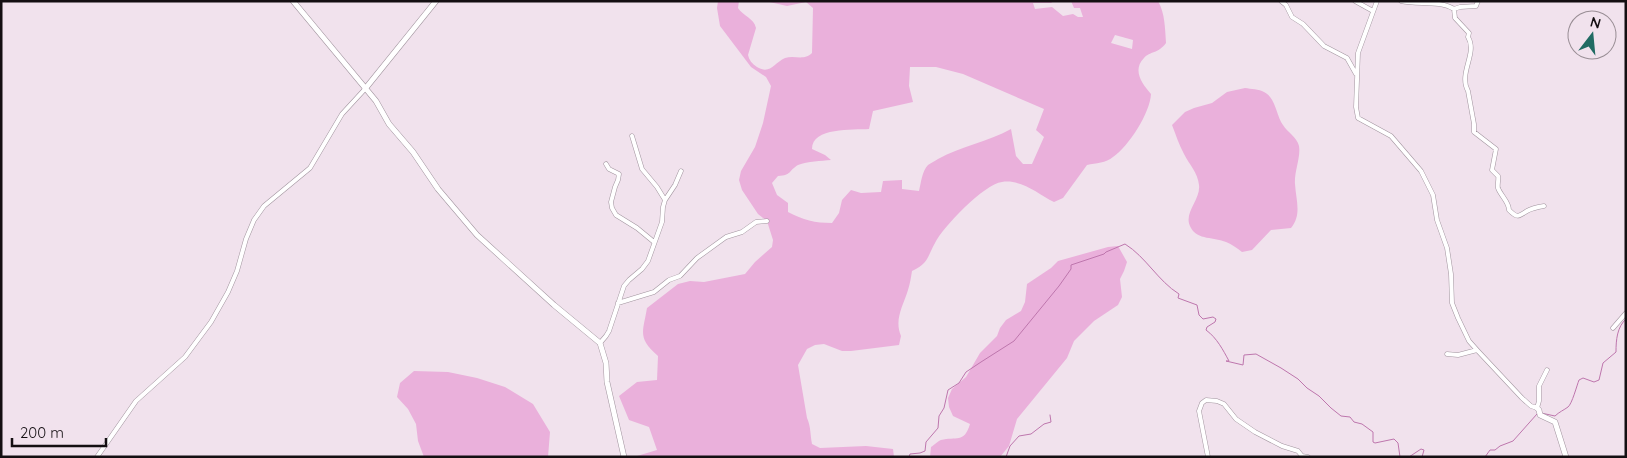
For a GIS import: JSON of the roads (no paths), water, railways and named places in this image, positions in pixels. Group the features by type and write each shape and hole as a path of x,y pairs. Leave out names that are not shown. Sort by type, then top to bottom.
{"street":[{"path":"293,1 356,75 376,101 389,124 413,152 438,189 477,235 554,305 600,342 606,363 607,382 624,457"},
{"path":"97,457 136,401 185,357 211,322 228,292 237,271 246,239 254,220 264,206 310,168 342,114 365,89 436,1"},
{"path":"1282,1 1292,17 1302,24 1324,46 1347,58 1357,76"},
{"path":"1355,1 1373,11"},
{"path":"1377,1 1358,53 1356,107 1358,118 1387,133 1396,140 1421,171 1433,195 1437,220 1449,256 1452,303 1469,341 1522,398 1555,422 1566,457"},
{"path":"1401,1 1436,3 1454,9 1476,6 1478,1"},
{"path":"1454,9 1455,18 1469,32 1468,37 1472,46 1465,69 1466,87 1474,132 1496,149 1492,170 1498,176 1498,188 1502,192 1502,197 1509,204 1509,210 1514,216 1520,216 1533,208 1544,206"},
{"path":"632,136 642,169 658,187 665,200"},
{"path":"606,164 609,169 619,174 611,202 616,215 637,228 654,242"},
{"path":"600,342 606,336 624,286 642,269 648,260 662,222 665,200 675,185 681,171"},
{"path":"618,303 654,292 669,280 680,276 697,258 726,237 742,232 756,222 767,220"},
{"path":"1613,328 1626,313"},
{"path":"1447,354 1458,356 1477,350"},
{"path":"1539,411 1539,386 1547,370"},
{"path":"1208,457 1199,411 1202,403 1206,400 1217,400 1224,404 1236,419 1255,432 1282,446 1298,451 1302,456 1308,457"}],"waterway":[{"path":"909,457 910,454 925,451 926,442 938,428 939,416 944,408 948,390 959,383 966,372 1014,341 1059,286 1071,269 1071,265 1104,254 1125,244 1179,294 1178,298 1197,305 1199,315 1203,319 1213,317 1216,319 1206,330 1219,344 1229,361 1226,361 1243,365 1244,355 1256,354 1298,379 1341,416 1350,417 1354,422 1362,424 1373,432 1373,442 1394,439 1398,443 1400,457"},
{"path":"1541,413 1555,416 1568,407 1579,380 1583,378 1594,382 1599,380 1603,363 1616,352 1619,330 1626,319"},
{"path":"1485,457 1490,450 1495,450 1513,441 1537,414"},
{"path":"1006,457 1010,446 1019,436 1031,434 1044,424 1051,422 1050,415"},
{"path":"1409,457 1421,449 1424,450 1422,457"}]}
